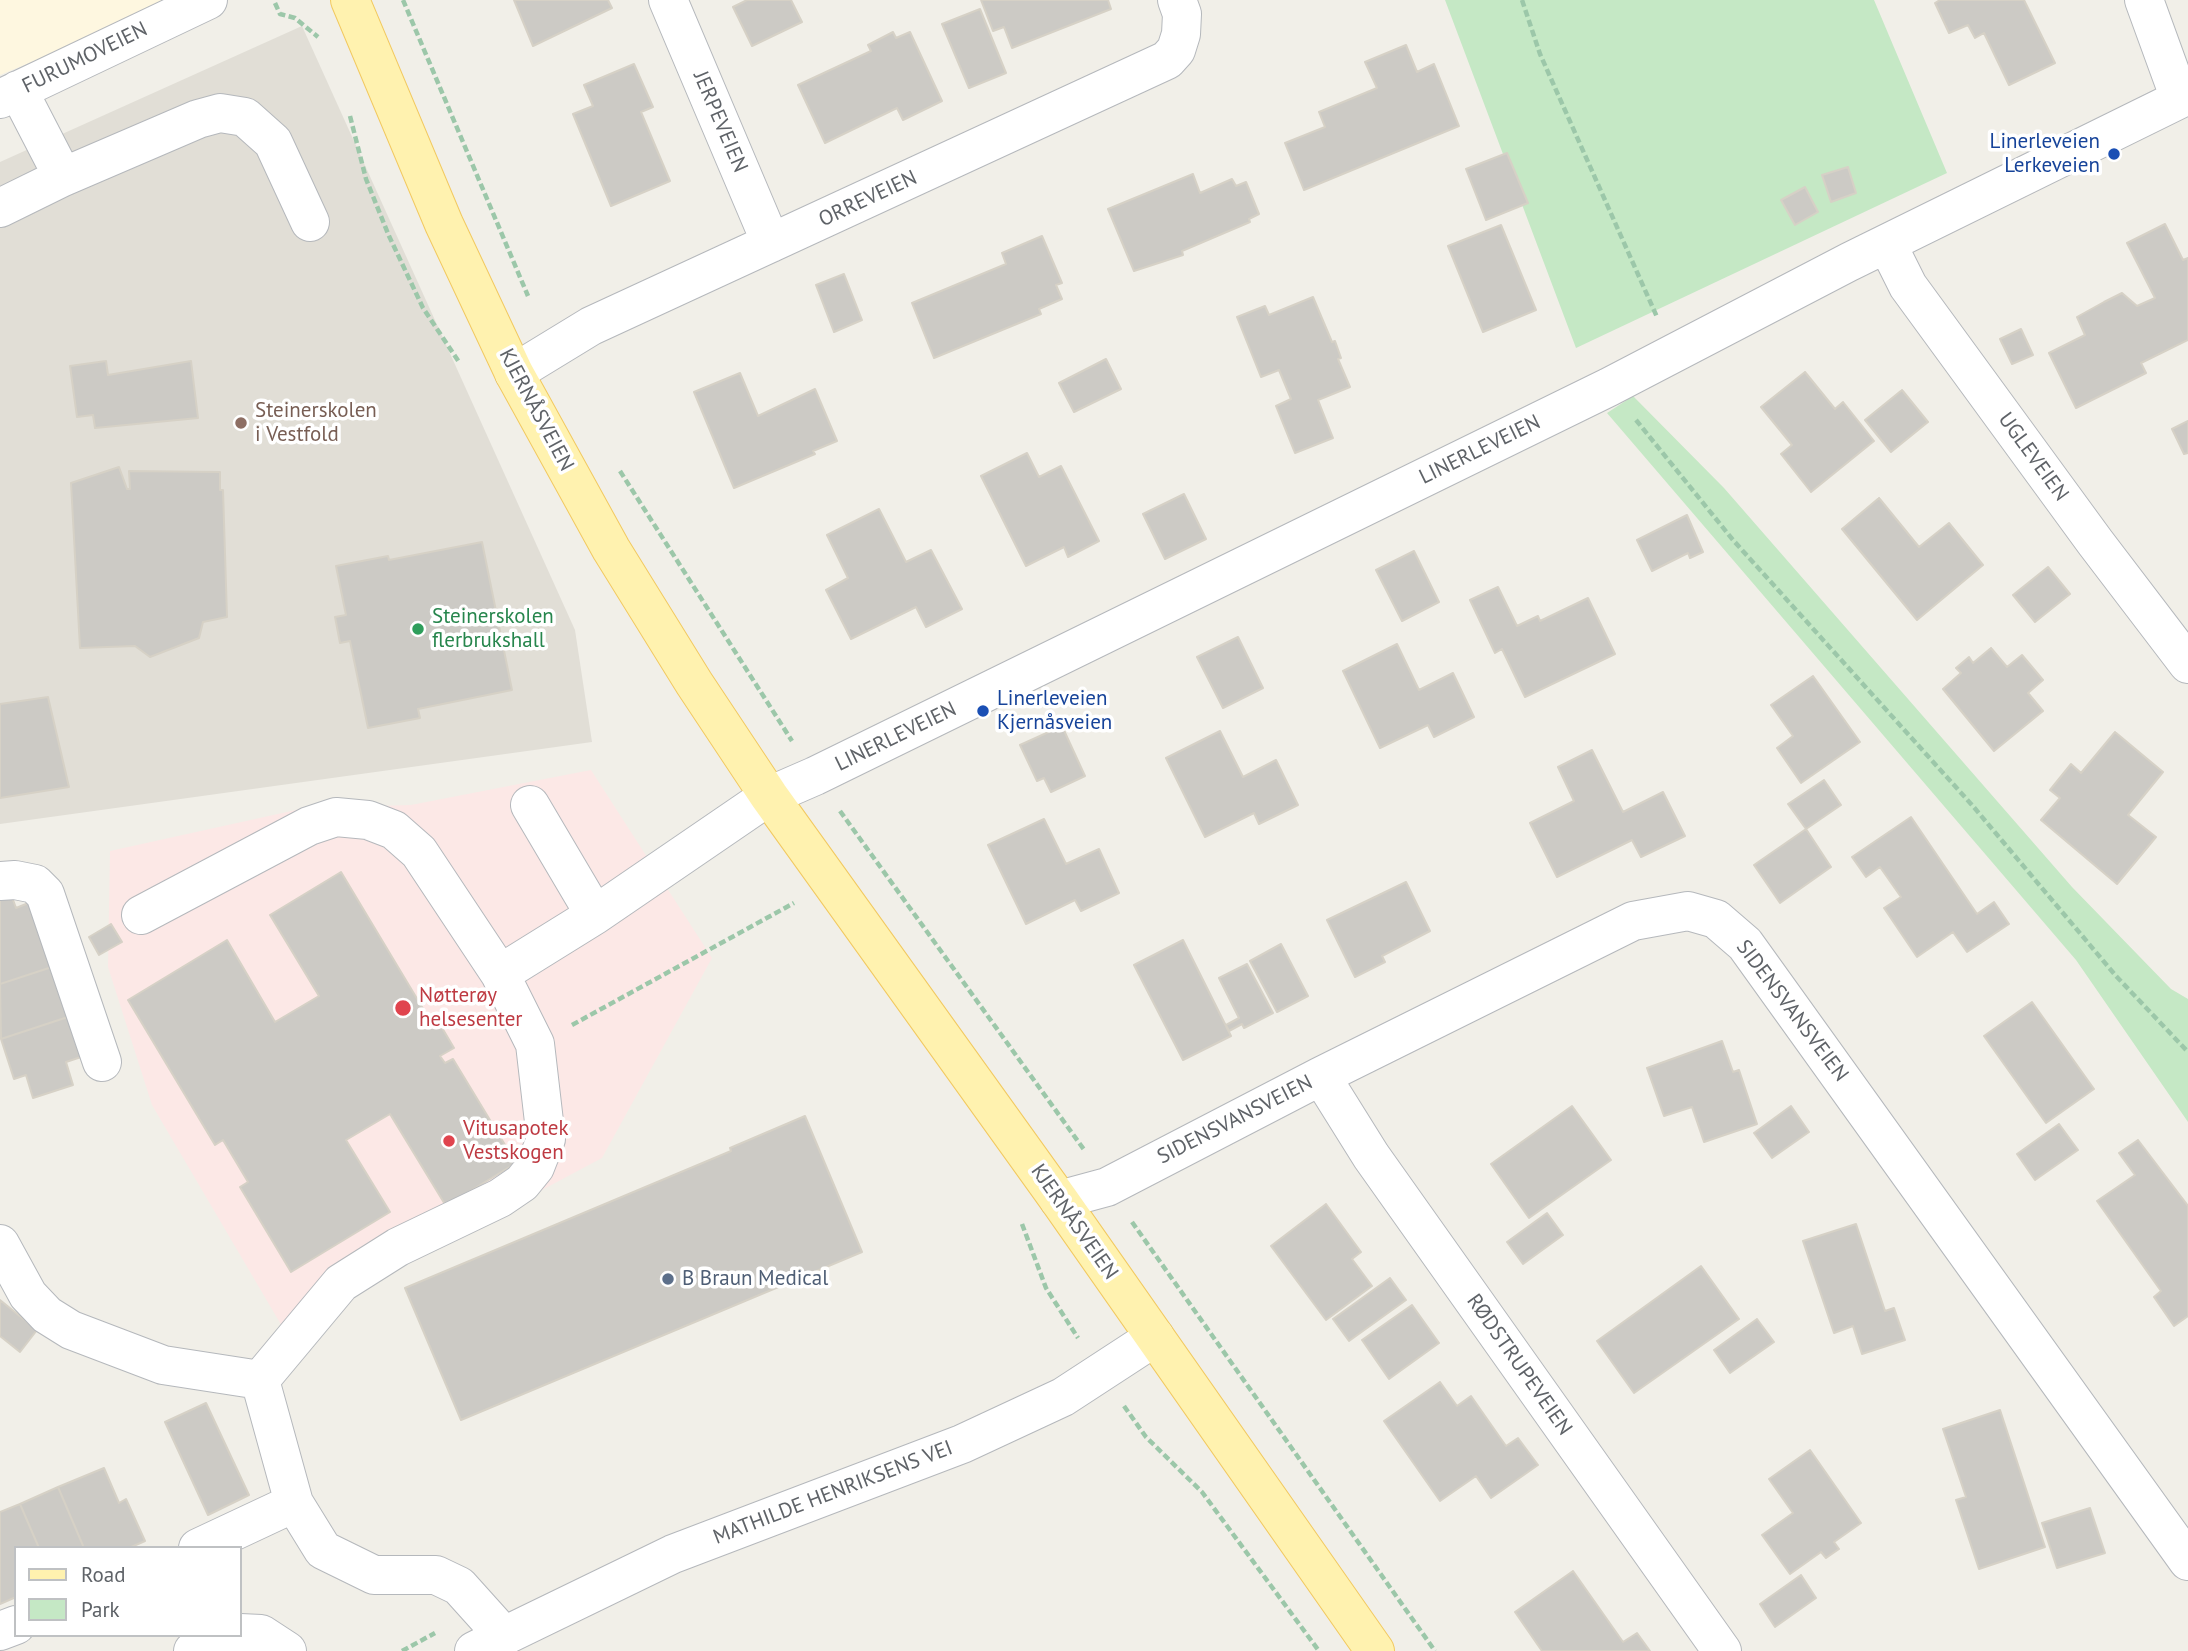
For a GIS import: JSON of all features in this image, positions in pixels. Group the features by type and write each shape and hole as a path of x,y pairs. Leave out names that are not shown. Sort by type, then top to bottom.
{"main road":[{"name":"KJERNÅSVEIEN","path":"350,0 444,224 514,373 611,549 694,683 769,796 1059,1200 1375,1651"}],"street":[{"name":"JERPEVEIEN","path":"668,0 771,243"},
{"name":"ORREVEIEN","path":"514,373 592,326 1167,60 1176,50 1181,34 1182,14 1177,0"},
{"path":"2144,0 2184,97"},
{"name":"FURUMOVEIEN","path":"9,94 192,3"},
{"path":"9,94 63,177"},
{"name":"LINERLEVEIEN","path":"769,796 815,776 1609,387 1857,258 1888,246 2184,97"},
{"path":"0,208 63,177 198,119 220,113 246,117 273,142 310,222"},
{"name":"UGLEVEIEN","path":"1888,246 1908,286 2184,651"},
{"path":"500,974 595,915 769,796"},
{"path":"530,805 595,915"},
{"path":"0,1244 28,1295 47,1315 71,1330 163,1365 260,1380 341,1283 398,1247 500,1198 522,1183 535,1167 546,1139 536,1044 500,974 419,852 394,830 369,820 336,817 309,826 141,915"},
{"path":"0,880 35,884 45,894 102,1062"},
{"name":"SIDENSVANSVEIEN","path":"1059,1200 1107,1187 1321,1076 1633,920 1688,911 1716,919 1745,944 2188,1561"},
{"name":"RØDSTRUPEVEIEN","path":"1321,1076 1371,1156 1722,1651"},
{"name":"MATHILDE HENRIKSENS VEI","path":"260,1380 294,1503 323,1550 374,1575 436,1576 459,1586 489,1644 673,1554 974,1438 1063,1397 1155,1337"},
{"path":"202,1546 294,1503"},
{"path":"242,1633 261,1634 286,1651"},
{"path":"193,1651 220,1637"}],"path":[{"path":"403,0 552,352"},
{"path":"1522,0 1540,54 1673,354"},
{"path":"1609,387 1733,540 1972,805 2116,976 2188,1052"},
{"path":"612,459 695,593 815,776 1093,1162 1107,1187 1435,1651"},
{"path":"536,1044 801,899"},
{"path":"1123,1404 1146,1437 1202,1492 1319,1651"}],"shaded area":[{"path":"0,0 181,0 0,75"},
{"name":"Steinerskolen i Vestfold","path":"302,26 575,630 592,742 0,824 0,162"},
{"name":"Nøtterøy helsesenter","path":"591,770 712,958 602,1158 283,1328 152,1105 108,967 110,851 305,808 411,805"}],"green space":[{"path":"1445,0 1874,0 1947,173 1576,348"},
{"path":"1633,396 1724,488 2072,887 2171,989 2188,999 2188,1122 2076,960 1607,413"}],"building":[{"path":"514,0 608,0 612,8 533,46"},
{"path":"747,0 791,0 802,22 752,46 733,7"},
{"path":"981,0 1108,0 1111,9 1012,48 1004,27 993,31"},
{"path":"1940,0 2024,0 2055,63 2009,85 1984,33 1975,38 1968,25 1949,33 1935,3"},
{"path":"980,9 1006,73 969,88 942,24"},
{"path":"893,32 896,38 910,32 942,101 903,120 897,108 825,143 798,85 871,51 868,45"},
{"path":"1406,45 1417,72 1434,64 1459,126 1304,190 1285,143 1325,127 1319,112 1377,88 1365,62"},
{"path":"634,64 653,107 641,112 670,181 611,206 573,114 593,106 584,85"},
{"path":"1507,153 1528,203 1486,220 1466,169"},
{"path":"1848,167 1856,193 1831,202 1822,175"},
{"path":"1193,174 1200,193 1232,179 1236,186 1246,182 1259,214 1249,219 1250,222 1182,251 1183,255 1134,271 1108,209"},
{"path":"1805,187 1818,212 1795,225 1781,200"},
{"path":"2165,224 2183,260 2188,258 2188,340 2141,363 2146,373 2076,408 2049,353 2085,335 2077,317 2104,302 2122,293 2137,306 2155,298 2127,243"},
{"path":"1501,225 1536,310 1483,332 1448,246"},
{"path":"1042,236 1062,283 1056,285 1062,299 1039,309 1041,314 934,358 912,303 1006,264 1002,253"},
{"path":"844,274 862,320 834,332 816,285"},
{"path":"1313,297 1332,342 1335,341 1341,358 1338,359 1350,387 1318,400 1333,438 1295,453 1276,406 1291,399 1279,370 1261,377 1237,317 1265,306 1269,315"},
{"path":"2021,329 2033,355 2012,364 2000,339"},
{"path":"1106,359 1121,389 1074,412 1059,383"},
{"path":"106,361 108,375 191,361 198,418 95,428 93,415 77,417 70,366"},
{"path":"1805,372 1835,409 1843,402 1874,441 1811,492 1781,454 1792,445 1761,407"},
{"path":"740,373 758,416 815,389 837,441 813,451 815,454 734,488 694,392"},
{"path":"1902,390 1928,422 1891,452 1865,420"},
{"path":"2188,421 2188,453 2184,454 2172,429"},
{"path":"1027,453 1039,477 1061,466 1099,541 1068,557 1064,547 1026,566 981,476"},
{"path":"119,467 127,489 130,489 129,471 220,472 220,490 223,490 227,617 203,622 199,638 150,657 135,646 80,648 71,483"},
{"path":"1184,494 1206,539 1165,559 1143,514"},
{"path":"1879,498 1919,547 1949,523 1983,565 1917,620 1842,529"},
{"path":"879,509 906,562 931,550 962,609 926,627 916,607 851,639 826,590 848,578 827,535"},
{"path":"1687,515 1703,552 1690,558 1688,553 1652,571 1637,540"},
{"name":"Steinerskolen flerbrukshall","path":"482,542 512,690 418,709 420,718 368,728 350,641 340,643 335,617 346,615 336,566 388,556 389,560"},
{"path":"1414,551 1439,602 1402,621 1376,570"},
{"path":"2048,567 2070,594 2035,622 2013,595"},
{"path":"1498,587 1517,626 1538,616 1540,621 1588,598 1615,654 1525,697 1502,649 1495,653 1470,600"},
{"path":"1238,637 1263,688 1223,708 1197,657"},
{"path":"1397,644 1419,690 1453,673 1474,717 1434,737 1428,725 1380,748 1343,671"},
{"path":"1991,648 2007,667 2022,655 2043,680 2028,693 2043,711 1994,751 1943,689 1961,673 1956,668 1969,657 1973,663"},
{"path":"1813,676 1860,742 1801,783 1777,748 1793,736 1771,705"},
{"path":"48,697 69,787 0,798 0,704"},
{"path":"1062,726 1085,776 1051,792 1044,778 1037,781 1020,745"},
{"path":"1220,731 1243,777 1276,760 1298,805 1259,824 1254,813 1205,837 1166,758"},
{"path":"2115,732 2163,772 2128,815 2156,837 2117,884 2041,820 2060,798 2050,790 2071,764 2081,773"},
{"path":"1592,750 1623,812 1663,792 1685,836 1641,857 1632,840 1557,877 1530,823 1574,801 1558,767"},
{"path":"1824,780 1841,805 1806,829 1788,804"},
{"path":"1911,817 1977,914 1994,902 2009,924 1967,952 1953,932 1917,957 1884,908 1901,897 1880,867 1866,877 1852,857"},
{"path":"1044,819 1066,864 1099,849 1119,893 1081,911 1075,900 1026,924 988,845"},
{"path":"1806,829 1831,867 1780,903 1754,865"},
{"path":"341,872 428,1017 420,1022 424,1029 438,1021 454,1048 440,1056 445,1063 453,1059 516,1163 446,1206 390,1114 346,1140 390,1212 291,1272 240,1187 248,1182 223,1140 215,1145 128,1000 227,940 275,1022 319,996 270,915"},
{"path":"1406,882 1430,931 1382,956 1385,962 1355,977 1327,920"},
{"path":"12,897 16,908 36,900 58,965 0,984 0,900"},
{"path":"111,924 122,942 99,955 89,937"},
{"path":"1183,940 1231,1036 1183,1060 1134,965"},
{"path":"1281,944 1308,996 1277,1012 1250,961"},
{"path":"1247,964 1273,1013 1244,1028 1242,1024 1229,1031 1226,1025 1239,1018 1219,978"},
{"path":"58,965 74,1015 1,1039 0,984"},
{"path":"2032,1002 2094,1089 2046,1123 1984,1036"},
{"path":"74,1015 87,1055 66,1062 73,1085 33,1098 26,1075 14,1079 1,1039"},
{"path":"1722,1041 1733,1072 1739,1070 1757,1124 1704,1142 1692,1107 1664,1116 1647,1068"},
{"path":"1572,1106 1611,1160 1529,1218 1491,1164"},
{"path":"1791,1106 1809,1132 1772,1158 1754,1133"},
{"path":"805,1116 862,1252 461,1420 405,1288 731,1151 730,1148"},
{"path":"2059,1124 2078,1150 2035,1180 2017,1154"},
{"path":"2138,1140 2188,1206 2188,1316 2174,1326 2154,1297 2161,1291 2097,1201 2135,1175 2119,1153"},
{"path":"1326,1204 1361,1252 1352,1259 1372,1286 1326,1320 1271,1246"},
{"path":"1547,1213 1563,1235 1523,1264 1507,1242"},
{"path":"1856,1224 1885,1311 1894,1308 1905,1340 1862,1354 1853,1326 1834,1333 1803,1241"},
{"path":"1701,1266 1739,1319 1634,1393 1597,1341"},
{"path":"1390,1278 1406,1300 1349,1341 1333,1319"},
{"path":"0,1300 37,1330 20,1352 0,1336"},
{"path":"1412,1305 1439,1343 1389,1379 1362,1340"},
{"path":"1757,1319 1774,1342 1730,1373 1714,1350"},
{"path":"1440,1382 1457,1406 1471,1396 1506,1446 1518,1438 1538,1465 1491,1498 1476,1476 1440,1501 1384,1421"},
{"path":"206,1403 249,1495 208,1515 165,1422"},
{"path":"2000,1410 2045,1547 1979,1569 1956,1500 1966,1497 1943,1429"},
{"path":"1810,1450 1861,1523 1834,1542 1839,1549 1826,1558 1821,1552 1790,1574 1762,1535 1793,1513 1769,1479"},
{"path":"104,1468 119,1503 126,1499 145,1541 134,1546 83,1546 58,1487"},
{"path":"58,1487 83,1546 38,1546 20,1504"},
{"path":"20,1504 38,1546 14,1546 14,1598 0,1604 0,1512"},
{"path":"2090,1508 2105,1553 2057,1568 2042,1523"},
{"path":"1573,1571 1623,1642 1637,1633 1650,1651 1542,1651 1515,1612"},
{"path":"1801,1575 1816,1598 1775,1627 1760,1604"}],"place":[{"name":"Linerleveien Lerkeveien","path":"2114,154"},
{"name":"Steinerskolen i Vestfold","path":"241,423"},
{"name":"Steinerskolen flerbrukshall","path":"418,629"},
{"name":"Linerleveien Kjernåsveien","path":"983,711"},
{"name":"Nøtterøy helsesenter","path":"403,1008"},
{"name":"Vitusapotek Vestskogen","path":"449,1141"},
{"name":"B Braun Medical","path":"668,1279"}]}
